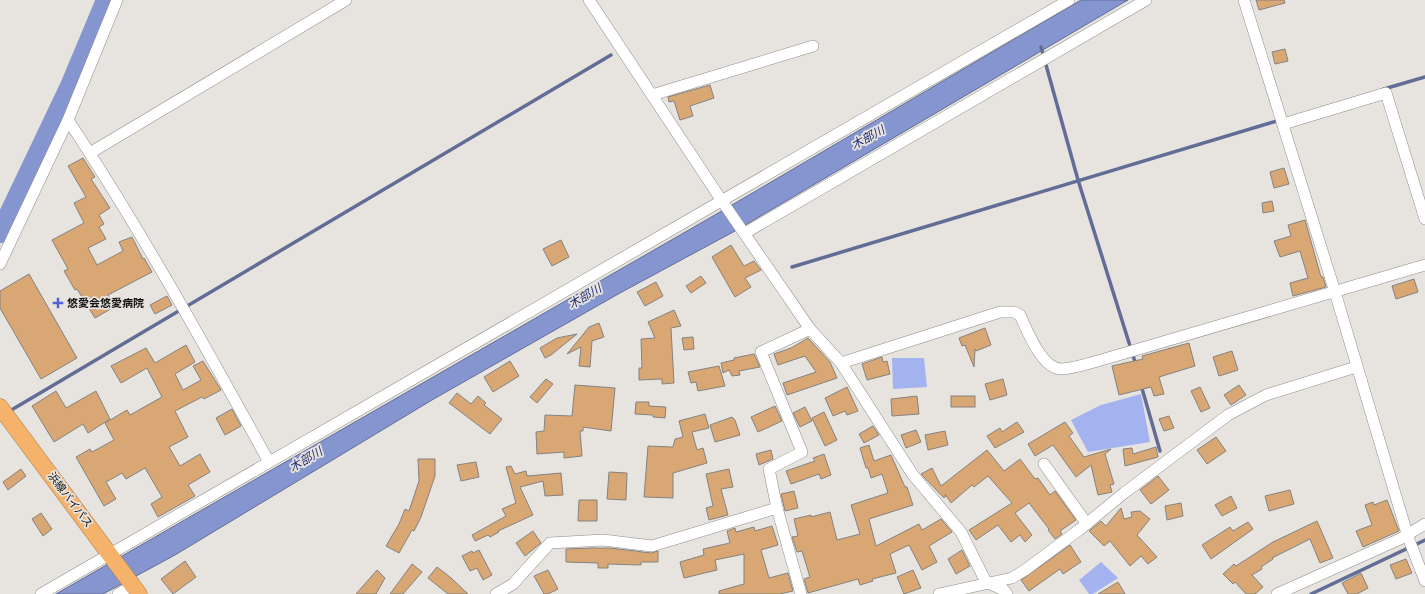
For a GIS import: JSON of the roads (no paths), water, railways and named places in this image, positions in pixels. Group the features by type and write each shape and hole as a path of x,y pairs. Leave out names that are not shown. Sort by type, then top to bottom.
{"highway":[{"name":"浜線バイパス","path":"0,407 134,587"}],"street":[{"path":"0,264 68,120 117,0"},
{"path":"90,153 346,0"},
{"path":"589,0 722,201 810,329 841,363 913,475 961,532 986,582 1004,590 1007,594"},
{"path":"41,594 111,555 1069,0"},
{"path":"745,233 1146,0"},
{"path":"1244,0 1408,536 1425,581"},
{"path":"652,95 813,46"},
{"path":"1283,124 1386,93 1425,219"},
{"path":"68,120 90,153 186,314 270,462"},
{"path":"841,363 1000,312 1014,312 1020,314 1040,353 1050,367 1061,369 1131,351 1425,264"},
{"path":"801,594 777,508 769,469 802,452 761,352 810,329"},
{"path":"939,594 986,582 1012,578 1025,570 1086,524 1124,493 1228,415 1266,395 1356,367"},
{"path":"1044,464 1086,524"},
{"path":"496,594 512,584 550,543 603,540 652,546 777,508"},
{"path":"1277,594 1408,536 1425,524"},
{"path":"118,594 134,587"}],"water":[{"name":"木部川","path":"1081,0 1128,0 735,231 620,293 432,400 175,555 103,594 56,594 720,212"}],"waterway":[{"path":"0,233 70,86 106,0"},
{"path":"1041,47 1078,180 1136,365"},
{"path":"8,412 611,55"},
{"path":"1384,89 1425,77"},
{"path":"792,267 1280,120"},
{"path":"1141,385 1160,451"},
{"path":"1311,594 1425,540"}],"place":[{"name":"悠愛会悠愛病院","path":"58,303"}]}
